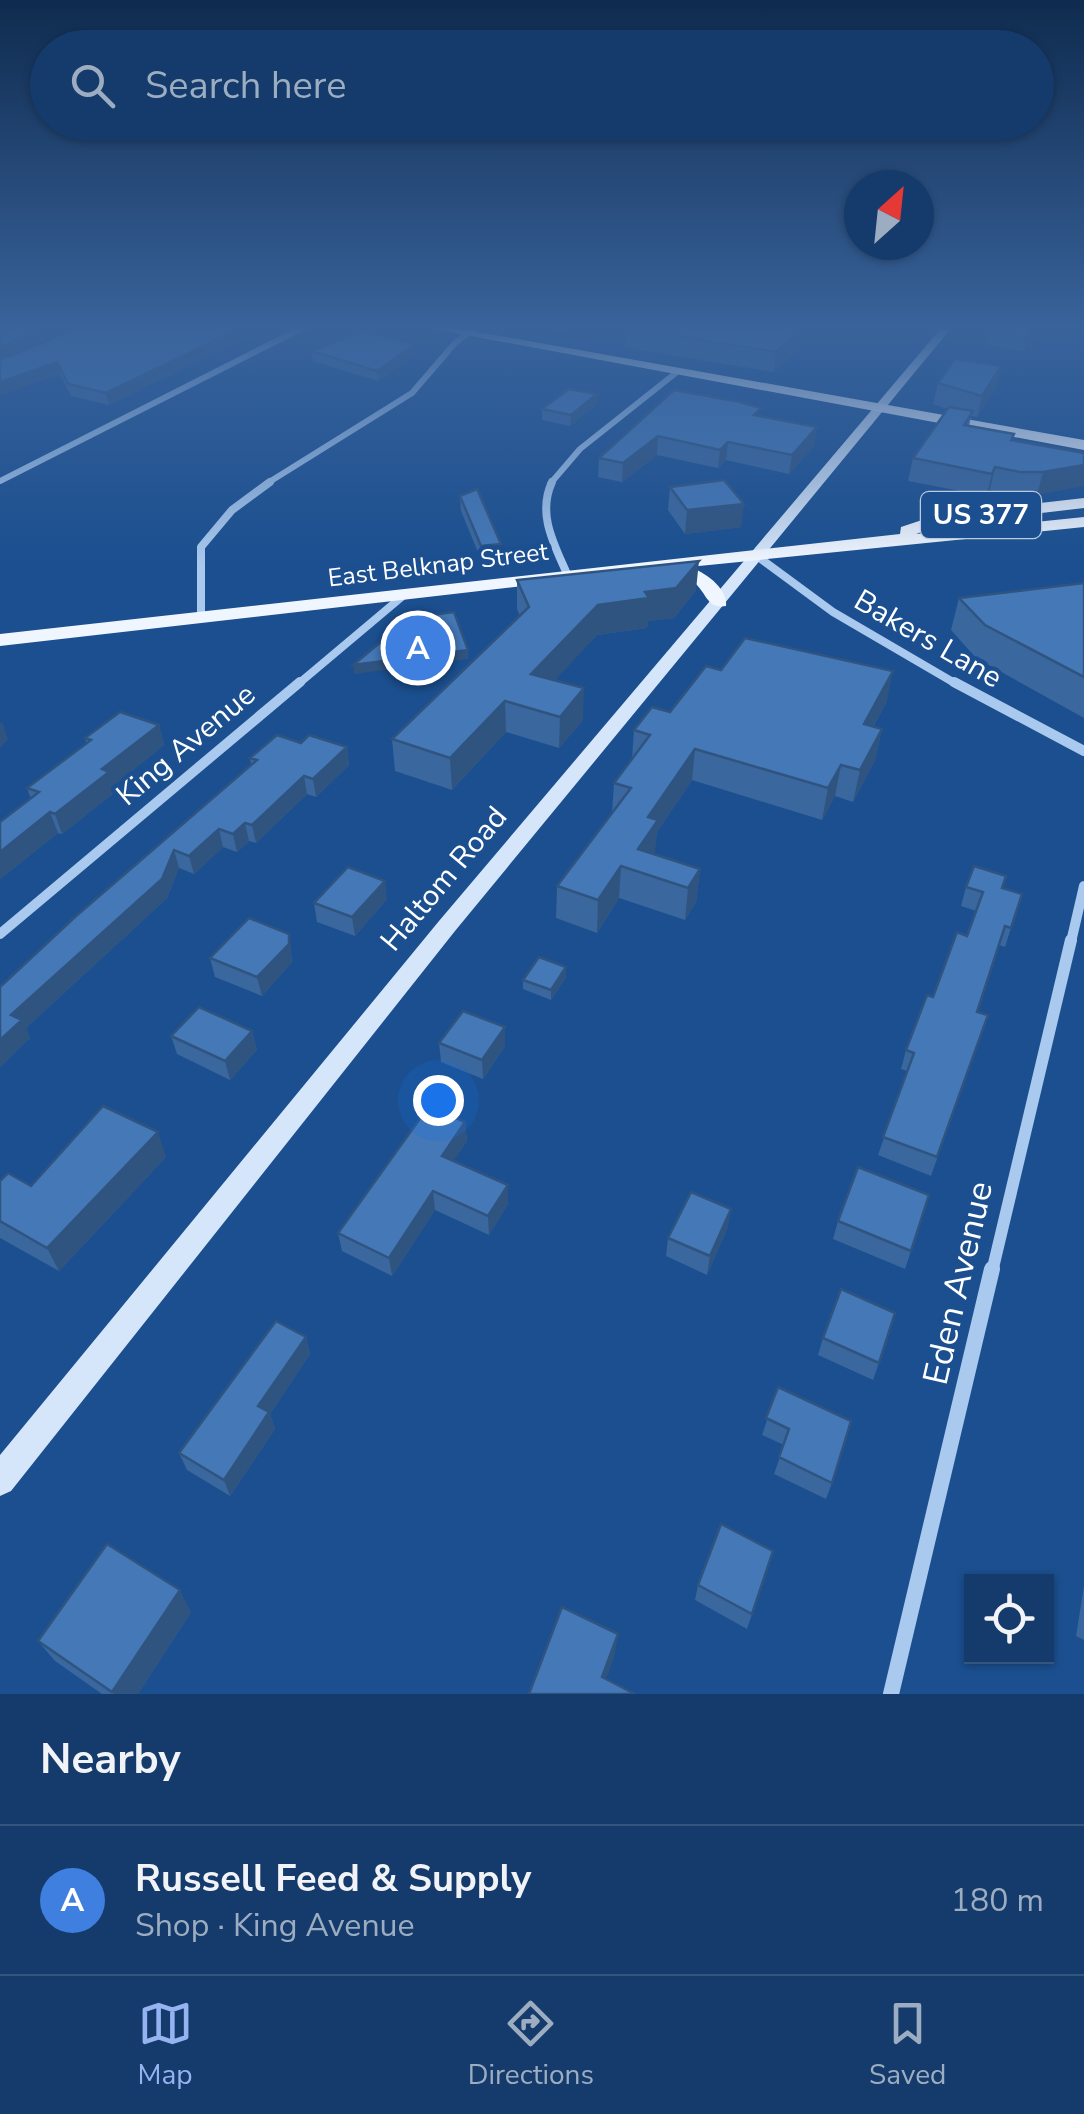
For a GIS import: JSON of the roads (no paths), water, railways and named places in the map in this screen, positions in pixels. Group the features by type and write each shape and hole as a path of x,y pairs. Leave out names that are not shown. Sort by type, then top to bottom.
{"main road":[{"path":"859,406 1084,443"},
{"name":"Haltom Road","path":"0,1480 446,926 883,406"},
{"path":"955,424 974,434 1084,457"},
{"name":"US 377","path":"881,540 937,520 1084,503"},
{"name":"US 377","path":"881,540 952,538 1084,522"},
{"name":"East Belknap Street","path":"0,640 881,540"},
{"path":"656,565 698,576 718,602"}],"street":[{"path":"0,481 148,406"},
{"path":"201,617 201,546 210,529 248,497 391,406"},
{"path":"566,574 548,531 545,499 552,480 567,462 635,406"},
{"name":"Bakers Lane","path":"756,556 792,585 866,630 1084,752"},
{"name":"King Avenue","path":"0,934 404,594"},
{"name":"Eden Avenue","path":"891,1694 1084,886"}],"place":[{"name":"Russell Feed & Supply","path":"418,648"}]}
